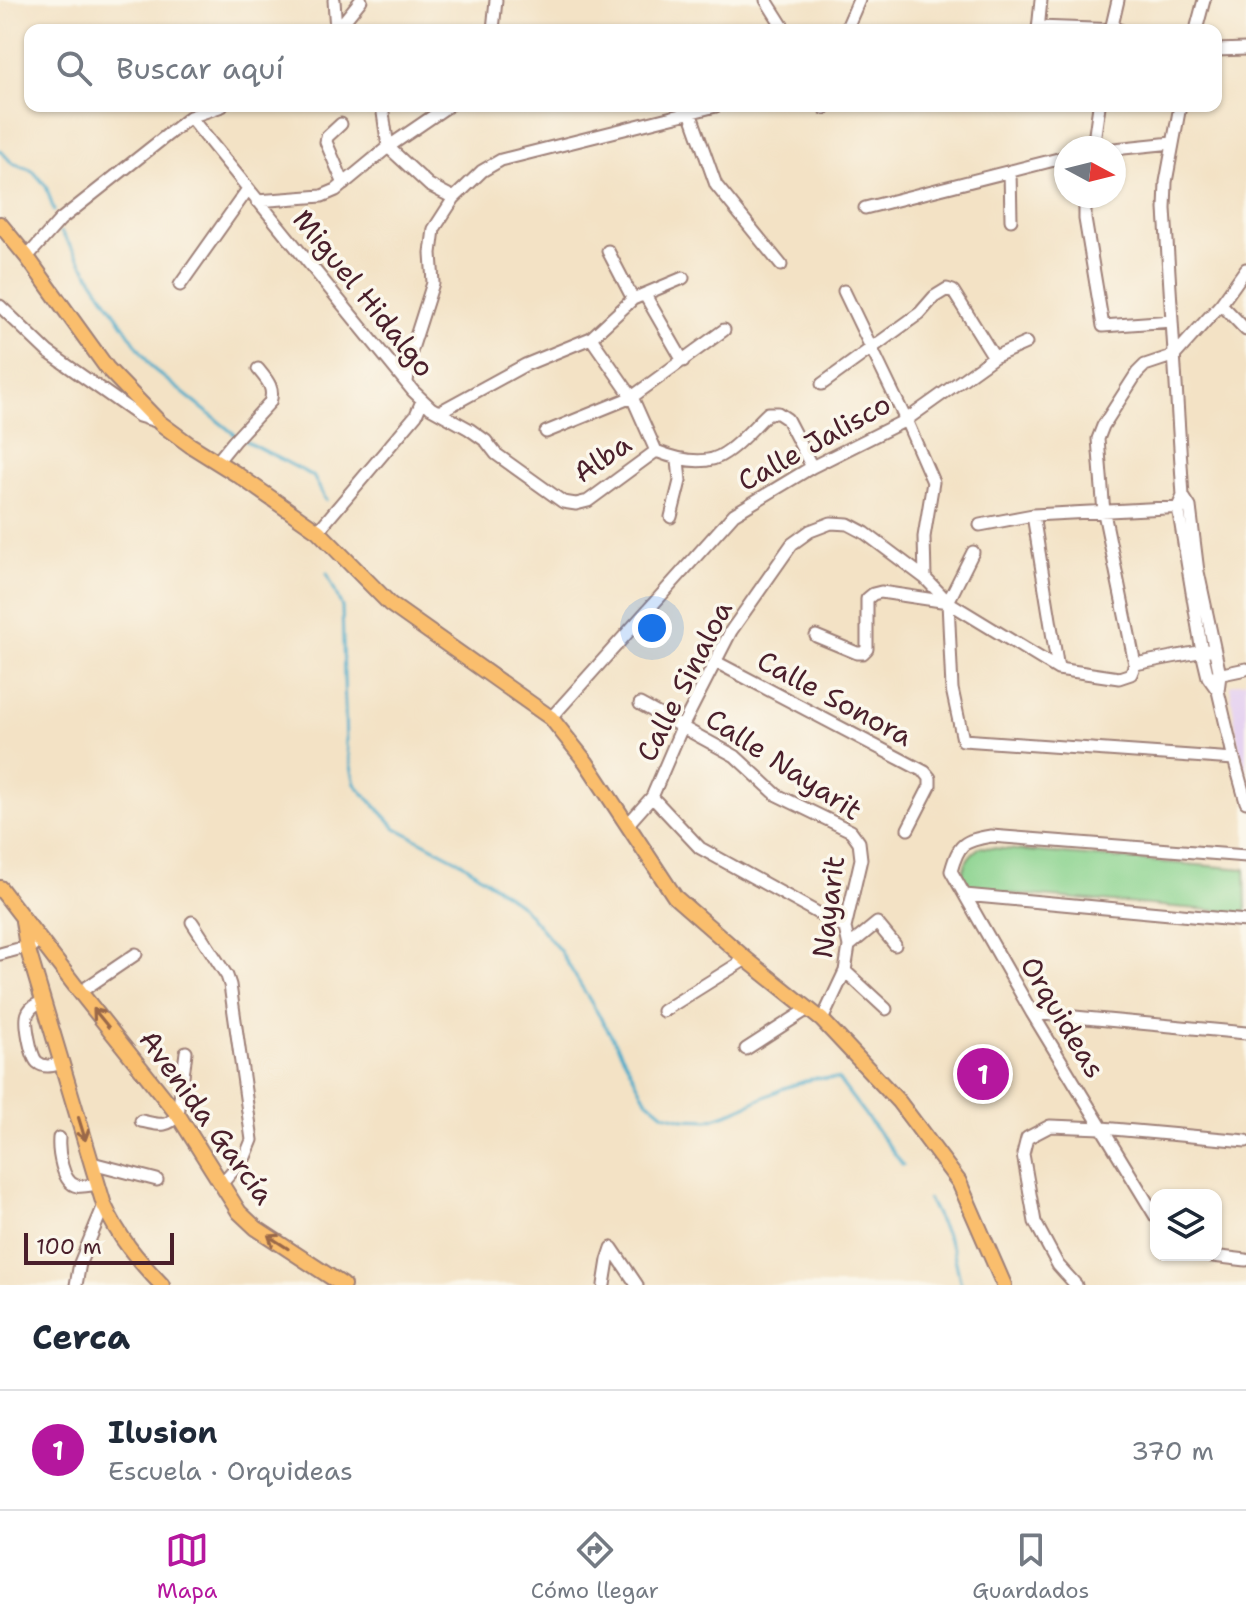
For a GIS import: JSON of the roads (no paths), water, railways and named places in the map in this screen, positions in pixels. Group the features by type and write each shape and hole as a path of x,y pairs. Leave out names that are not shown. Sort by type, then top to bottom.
{"main road":[{"path":"0,224 107,368 160,423 318,531 390,604 551,718 586,762 675,897 822,1020 899,1102 959,1182 1004,1285"},
{"name":"Avenida García","path":"0,888 23,918 34,945 80,992 178,1115 239,1212 334,1283"},
{"path":"34,945 43,1002 104,1205 132,1254 162,1285"}],"street":[{"path":"334,0 336,24"},
{"path":"342,24 361,0"},
{"path":"494,24 496,0"},
{"path":"766,0 781,24"},
{"path":"849,24 859,0"},
{"path":"1039,24 1041,0"},
{"path":"1115,24 1118,0"},
{"path":"1198,24 1204,0"},
{"path":"1222,50 1246,49"},
{"path":"27,257 60,220 190,117 205,112"},
{"path":"383,112 388,147 429,185 454,198"},
{"path":"257,201 322,196 344,184 388,147 439,112"},
{"path":"407,382 411,352 433,283 431,253 434,229 454,198 482,171 501,160 690,112 716,185 781,265"},
{"path":"1095,136 1098,112"},
{"path":"1179,112 1166,182 1165,209 1184,503 1198,572 1208,651 1246,802"},
{"name":"Miguel Hidalgo","path":"190,117 422,401 486,441 496,454 563,502"},
{"path":"341,124 327,137 326,142 344,184"},
{"path":"1126,148 1172,143"},
{"path":"865,208 1054,160"},
{"path":"1010,171 1011,220"},
{"path":"180,285 248,189"},
{"path":"1085,208 1103,326 1172,321"},
{"path":"608,251 683,361"},
{"path":"1033,515 1058,669 1119,678 1131,674 1135,664 1104,513 1098,439 1137,373 1145,365 1175,355 1221,304 1246,269"},
{"path":"439,412 525,365 591,338 639,297 683,278"},
{"path":"822,384 920,313 934,297 947,289 953,291 994,357"},
{"path":"844,291 933,482 924,537 925,578"},
{"path":"0,298 4,310 48,352 139,416 160,423"},
{"path":"1221,304 1243,326 1246,341"},
{"path":"546,432 632,397 724,330"},
{"name":"Alba","path":"563,502 576,504 588,501 656,451 632,397 591,338"},
{"name":"Calle Jalisco","path":"551,718 734,514 812,467 906,420 994,357 1026,343"},
{"path":"217,462 270,402 270,383 258,369"},
{"path":"318,531 416,415 422,401"},
{"path":"656,451 678,460 704,460 723,455 768,413 778,413 787,419 812,467"},
{"path":"671,517 680,481 678,460"},
{"path":"980,525 1033,515 1104,513 1184,503"},
{"name":"Calle Sinaloa","path":"628,824 652,797 682,727 731,631 792,544 810,531 831,523 848,524 865,533 925,578 948,602 1058,669"},
{"path":"973,552 948,602 952,689 963,740 1234,759"},
{"path":"816,636 863,653 867,649 867,599 873,594 881,592 948,602"},
{"path":"1135,664 1208,651"},
{"name":"Calle Sonora","path":"716,662 925,772 930,778 930,786 908,829"},
{"path":"1214,676 1246,669"},
{"name":"Calle Nayarit","path":"640,704 735,756 777,795 851,831 859,842"},
{"path":"652,797 700,848 845,928"},
{"name":"Orquideas","path":"1150,1207 1032,1013 951,871 957,852 969,840 991,836 1246,856"},
{"name":"Nayarit","path":"822,1020 845,971 849,946 845,928 861,859 859,842"},
{"path":"965,895 1246,921"},
{"path":"192,922 230,985 252,1140 245,1157 222,1183"},
{"path":"849,946 877,923 895,945"},
{"path":"0,954 34,945"},
{"path":"80,992 136,954"},
{"path":"663,1011 746,959"},
{"path":"845,971 886,1009"},
{"path":"43,1002 30,1008 27,1015 26,1024 34,1058 44,1066 62,1063"},
{"path":"746,1049 808,1009"},
{"path":"1032,1013 1246,1033"},
{"path":"141,1121 165,1125 178,1115 186,1052"},
{"path":"1076,1285 1058,1265 1035,1222 1023,1154 1027,1138 1050,1126 1246,1141"},
{"path":"59,1138 60,1160 72,1185 98,1184"},
{"path":"92,1163 157,1180"},
{"path":"76,1285 80,1263 104,1205"},
{"path":"604,1285 612,1248 637,1285"},
{"path":"1222,1257 1246,1260"}],"waterway":[{"path":"0,150 12,163 33,171 46,186 54,211"},
{"path":"61,232 152,368 238,437 313,476 326,500"},
{"path":"327,573 342,607 346,745 355,784 396,828 461,862 522,906 560,951 646,1099 664,1114 709,1120 815,1078 838,1079 903,1165"},
{"path":"928,1199 953,1249 961,1285"}],"place":[{"name":"Ilusion","path":"983,1074"}]}
